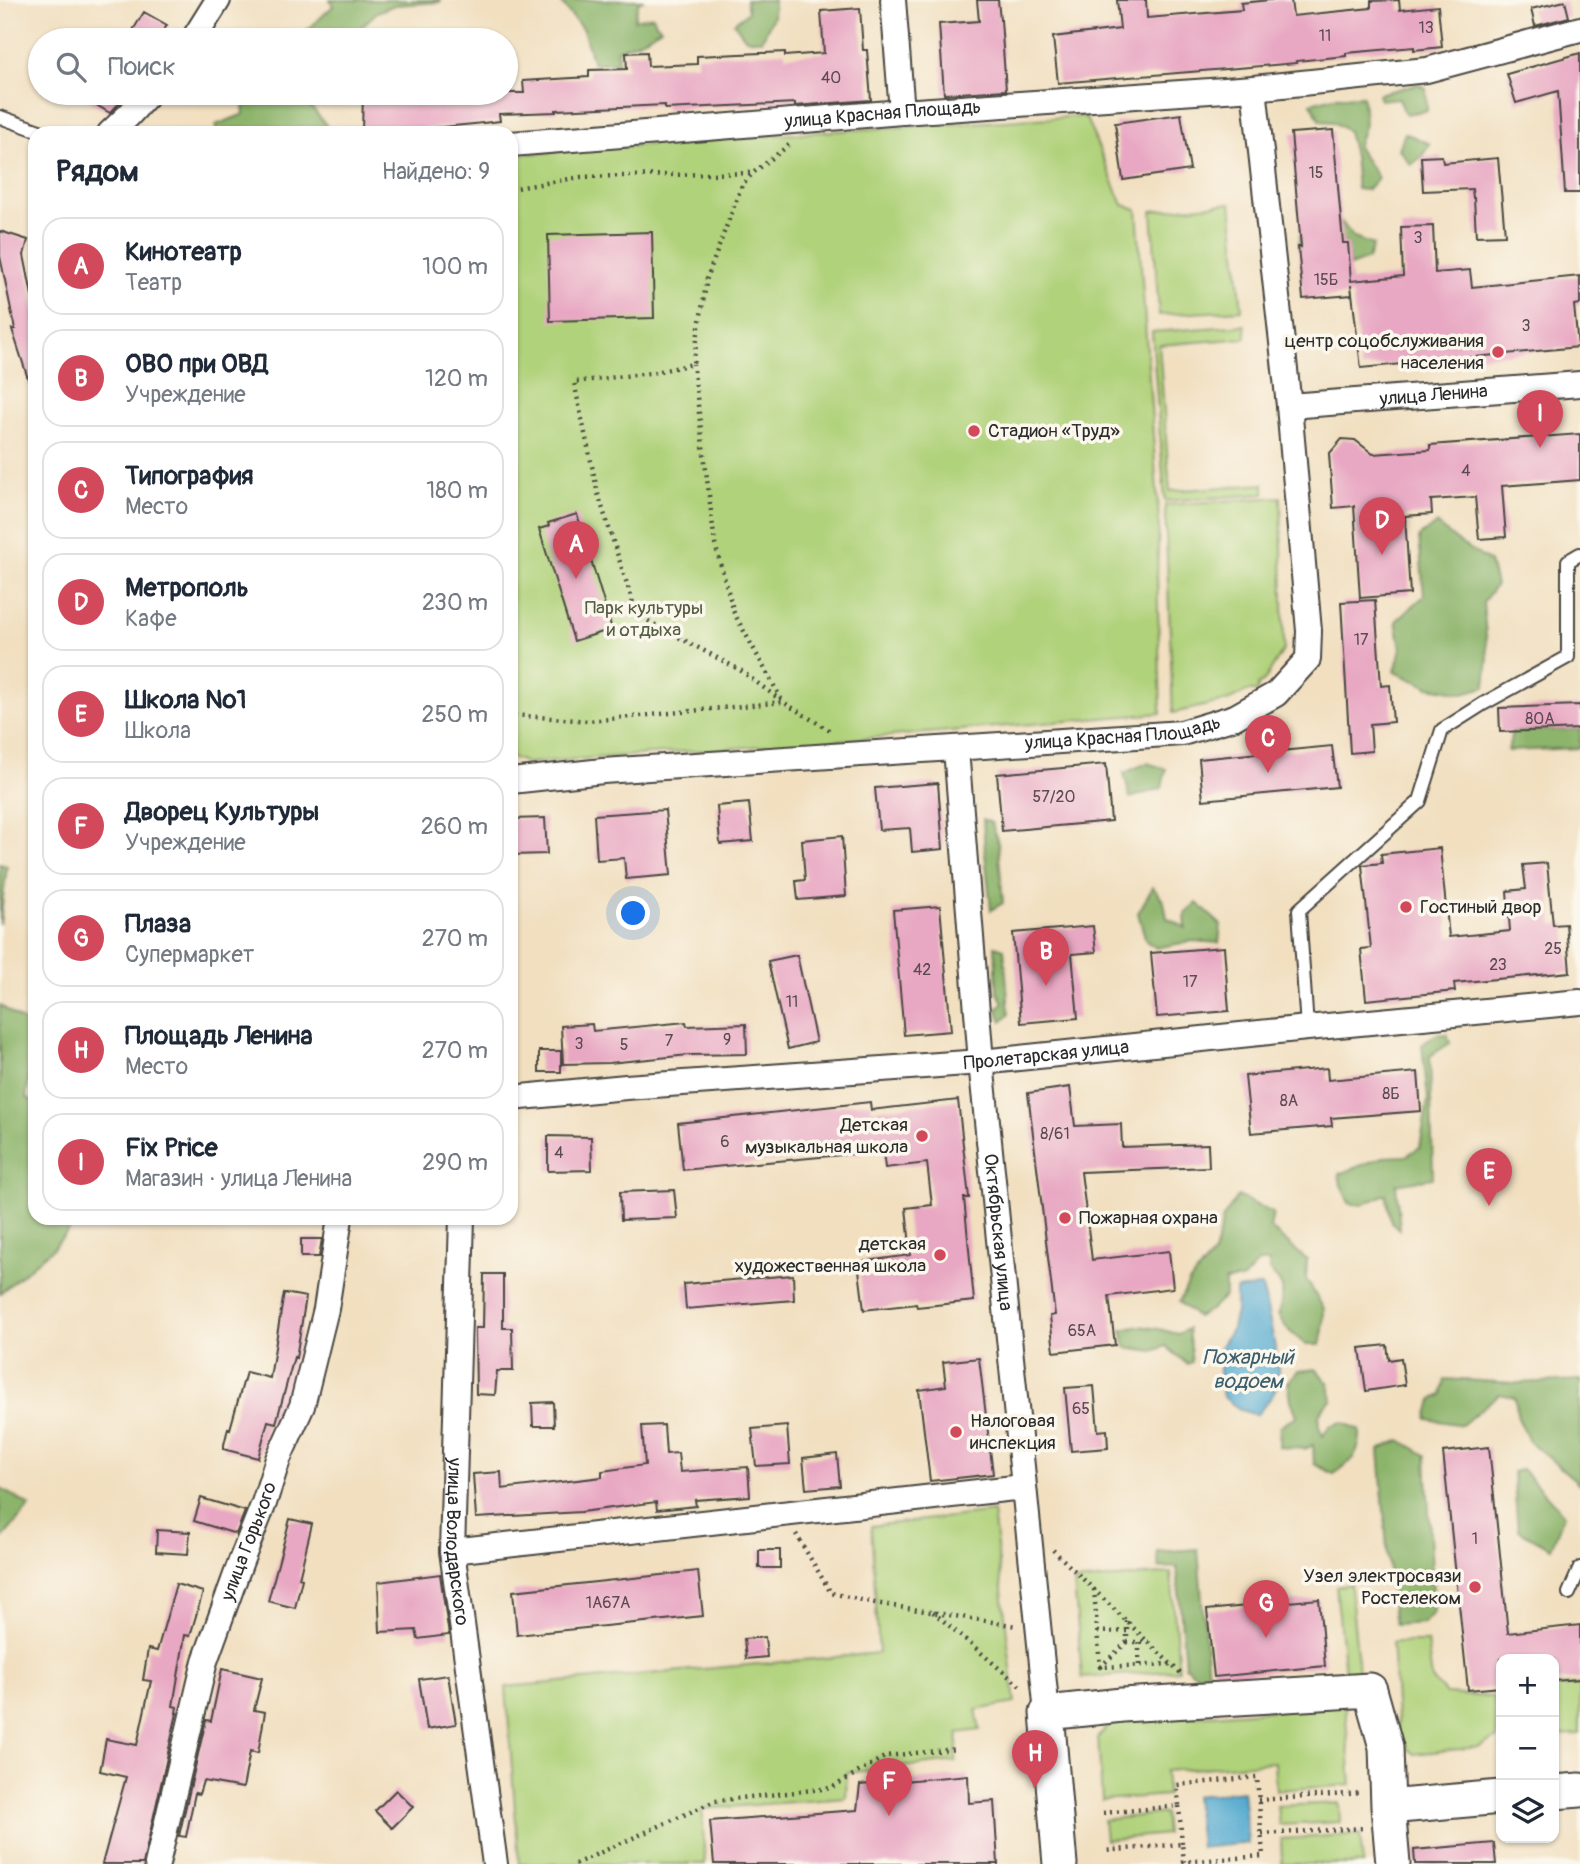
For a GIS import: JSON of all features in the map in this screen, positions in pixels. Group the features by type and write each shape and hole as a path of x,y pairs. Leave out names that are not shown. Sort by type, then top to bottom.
{"street":[{"path":"200,28 218,0"},
{"path":"892,0 902,113"},
{"name":"улица Красная Площадь","path":"518,143 1254,88 1427,70 1580,29"},
{"name":"улица Красная Площадь","path":"518,780 603,771 1182,733 1235,717 1276,694 1308,659 1309,631 1289,406 1254,88"},
{"path":"117,126 137,105"},
{"name":"улица Ленина","path":"1289,406 1580,384"},
{"name":"Октябрьская улица","path":"956,749 981,1062 1046,1711"},
{"name":"Пролетарская улица","path":"518,1097 639,1086 981,1062 1580,1002"},
{"name":"улица Горького","path":"157,1864 205,1661 278,1458 302,1406 326,1309 339,1225"},
{"name":"улица Володарского","path":"461,1225 452,1551 495,1864"},
{"path":"452,1551 1023,1487"},
{"path":"1060,1864 1046,1711 1370,1690 1386,1747 1393,1864"},
{"path":"1559,1792 1580,1790"},
{"path":"1388,1808 1496,1797"}],"lane":[{"path":"0,117 28,127"},
{"path":"1307,1028 1299,910 1420,800 1442,730 1482,704 1568,657 1568,561 1580,554"},
{"path":"1569,1593 1580,1568"}],"path":[{"path":"783,702 734,613 715,544 693,364 707,278 742,185 793,141"},
{"path":"518,189 581,177 753,173"},
{"path":"693,364 651,373 574,382 598,494 637,615 740,670 783,702 834,733"},
{"path":"518,715 589,721 783,702"},
{"path":"783,1514 831,1593 1038,1630"},
{"path":"1027,1525 1172,1664 1204,1700"},
{"path":"1094,1588 1100,1667"},
{"path":"933,1611 1046,1711"},
{"path":"1127,1620 1127,1642"},
{"path":"1097,1632 1127,1631"},
{"path":"1100,1667 1127,1642 1149,1642"},
{"path":"1139,1642 1139,1665"},
{"path":"1100,1667 1172,1664"},
{"path":"575,1864 715,1801 831,1788 886,1756 957,1749"},
{"path":"1257,1777 1263,1856 1184,1862 1179,1806 1177,1784 1257,1777"},
{"path":"1258,1800 1388,1808"},
{"path":"1102,1813 1179,1806"},
{"path":"1262,1834 1388,1808"},
{"path":"1104,1851 1182,1844"}],"green space":[{"path":"330,0 440,0 395,5 377,12 360,28 310,28 333,6"},
{"path":"563,0 644,0 639,1 634,20 653,16 661,28 640,41 617,50 618,63 593,63 583,30 562,4"},
{"path":"746,0 774,0 773,17 762,40 746,39 734,23 748,12"},
{"path":"1418,84 1426,88 1427,111 1405,114 1399,98 1380,100 1378,94"},
{"path":"1363,96 1365,124 1357,147 1378,178 1367,190 1357,189 1348,131 1333,122 1320,121 1311,103 1334,97"},
{"path":"243,105 309,105 326,126 216,126 244,114"},
{"name":"Парк культуры и отдыха","path":"1085,116 1123,205 1137,209 1159,520 1157,575 1161,713 844,740 526,763 518,760 518,154 803,133"},
{"path":"1405,133 1430,144 1411,165 1399,149"},
{"path":"1231,203 1242,310 1159,315 1152,211"},
{"path":"1340,220 1354,238 1373,245 1368,259 1350,266 1347,243 1299,247 1301,224"},
{"path":"1245,325 1246,338 1159,345 1170,491 1264,484 1264,494 1165,501 1152,332"},
{"path":"1281,497 1284,649 1264,681 1258,685 1258,691 1247,691 1230,700 1173,713 1165,505"},
{"path":"1436,524 1490,562 1496,585 1483,602 1488,658 1485,687 1463,693 1429,687 1395,672 1401,648 1396,621 1424,596 1419,537"},
{"path":"1580,729 1580,748 1508,751 1512,731"},
{"path":"1147,763 1166,769 1162,788 1130,798 1124,773"},
{"path":"983,819 992,823 998,843 1003,903 991,910 985,853"},
{"path":"0,864 7,866 0,924"},
{"path":"1153,887 1164,902 1167,918 1186,928 1185,914 1197,903 1221,925 1219,943 1193,941 1156,948 1146,941 1138,913"},
{"path":"995,946 1004,949 1009,1014 1002,1021 997,1009 1003,1003 997,991"},
{"path":"0,1005 28,1025 28,1225 74,1225 52,1249 0,1293"},
{"path":"1447,1034 1450,1043 1430,1056 1433,1178 1396,1184 1400,1229 1391,1222 1386,1194 1362,1205 1349,1203 1339,1174 1383,1157 1406,1156 1420,1147 1428,1100 1422,1045 1435,1035"},
{"path":"1238,1196 1273,1213 1270,1228 1307,1260 1306,1279 1324,1309 1320,1345 1306,1345 1287,1329 1278,1315 1282,1290 1269,1270 1269,1262 1259,1262 1243,1279 1225,1281 1225,1296 1213,1308 1197,1317 1179,1302 1189,1282 1214,1254 1223,1218"},
{"path":"1140,1326 1178,1334 1188,1329 1192,1362 1187,1364 1166,1346 1153,1351 1126,1347 1122,1330"},
{"path":"1316,1369 1329,1384 1332,1400 1319,1416 1323,1436 1329,1426 1342,1422 1360,1430 1357,1451 1346,1465 1334,1474 1314,1464 1313,1445 1305,1449 1279,1447 1280,1426 1297,1416 1288,1382 1298,1371"},
{"path":"1445,1379 1517,1383 1580,1380 1580,1484 1529,1441 1518,1418 1515,1397 1499,1394 1462,1425 1427,1419 1432,1400 1442,1395"},
{"path":"1400,1440 1426,1455 1434,1612 1424,1623 1395,1625 1379,1450"},
{"path":"1522,1469 1564,1515 1551,1548 1518,1530 1513,1472"},
{"path":"0,1488 30,1506 0,1541"},
{"path":"993,1512 1015,1703 976,1710 980,1730 958,1733 956,1761 847,1773 846,1798 702,1809 705,1864 519,1864 506,1687 879,1653 871,1526"},
{"path":"1198,1549 1208,1677 1194,1673 1185,1666 1177,1567 1159,1568 1157,1552"},
{"path":"1171,1573 1179,1670 1082,1678 1074,1582"},
{"path":"1350,1584 1359,1673 1345,1674 1336,1587"},
{"path":"1392,1642 1427,1642 1432,1679 1446,1694 1494,1697 1496,1738 1478,1747 1414,1754 1405,1747 1398,1734"},
{"path":"1580,1684 1580,1734 1559,1735 1559,1686"},
{"path":"1345,1705 1351,1785 1276,1790 1274,1762 1165,1771 1167,1795 1102,1800 1098,1737 1112,1722"},
{"path":"1339,1803 1340,1822 1279,1825 1277,1806"},
{"path":"1164,1813 1166,1834 1105,1840 1103,1820"},
{"path":"1360,1834 1363,1864 1282,1864 1281,1839"}],"water":[{"name":"Пожарный водоем","path":"1262,1286 1279,1376 1274,1392 1256,1415 1241,1410 1223,1397 1219,1375 1219,1349 1232,1328 1236,1311 1236,1290"},
{"path":"1243,1791 1248,1843 1200,1848 1195,1796"}],"building":[{"path":"977,0 998,0 1006,90 944,94 939,24 979,21"},
{"path":"1117,0 1146,0 1147,18 1242,10 1241,3 1270,0 1291,0 1293,16 1371,8 1371,1 1399,0 1400,10 1438,6 1442,47 1346,53 1346,56 1296,61 1297,63 1058,83 1053,37 1120,29"},
{"path":"1565,1 1569,17 1535,26 1531,9"},
{"path":"860,8 871,100 795,106 795,103 665,109 665,105 556,110 499,114 500,121 450,126 362,126 363,105 518,105 518,93 524,93 523,81 589,77 589,70 627,69 626,53 647,52 648,66 697,64 697,56 824,53 821,11"},
{"path":"144,12 167,25 165,28 134,28"},
{"path":"1580,53 1580,193 1565,193 1558,91 1516,103 1507,74"},
{"path":"96,105 118,105 110,113"},
{"path":"1181,114 1190,170 1123,180 1115,123"},
{"path":"1333,130 1343,243 1348,243 1351,281 1403,276 1401,227 1433,226 1435,273 1470,270 1472,287 1580,276 1580,304 1574,305 1578,347 1361,368 1351,285 1352,295 1303,299 1291,133"},
{"path":"1442,156 1443,163 1498,158 1505,235 1476,236 1472,189 1423,191 1421,157"},
{"path":"0,231 28,240 24,255 28,275 28,379 12,329 15,329 0,256"},
{"path":"652,232 654,318 550,321 548,235"},
{"path":"1580,434 1580,480 1502,486 1506,537 1479,539 1475,497 1431,500 1432,514 1405,516 1410,594 1360,598 1354,506 1333,508 1329,454 1342,439 1355,440 1373,454 1430,450 1430,445"},
{"path":"577,514 612,629 574,641 539,529 549,526 548,523"},
{"path":"1375,600 1381,686 1390,685 1393,722 1370,724 1372,751 1350,753 1341,602"},
{"path":"1580,705 1580,729 1500,732 1499,708"},
{"path":"1332,746 1337,787 1203,800 1199,759"},
{"path":"1106,764 1111,821 1002,831 997,774"},
{"path":"938,783 943,849 912,852 910,828 879,830 875,788"},
{"path":"749,803 753,841 720,844 717,806"},
{"path":"665,810 671,875 626,879 624,858 597,860 594,815"},
{"path":"545,818 547,854 518,855 518,819"},
{"path":"842,836 846,896 798,900 796,881 805,880 802,840"},
{"name":"Гостиный двор","path":"1440,848 1449,937 1510,931 1507,891 1526,889 1523,865 1547,863 1553,925 1566,924 1570,972 1454,983 1455,991 1366,1000 1361,949 1371,948 1362,865 1382,863 1381,854"},
{"path":"940,906 951,1031 904,1035 893,910"},
{"path":"1093,926 1096,952 1072,954 1078,1018 1021,1023 1013,933"},
{"path":"1224,947 1229,1011 1157,1017 1151,953"},
{"path":"797,955 816,1042 788,1049 768,961"},
{"path":"686,1022 687,1026 746,1024 747,1054 689,1055 609,1063 563,1064 561,1026 592,1024 593,1031"},
{"path":"539,1051 561,1051 561,1072 539,1072"},
{"path":"1327,1068 1328,1080 1418,1072 1421,1111 1331,1118 1332,1126 1251,1133 1245,1076"},
{"path":"1070,1087 1075,1126 1121,1124 1122,1147 1208,1144 1209,1167 1081,1172 1092,1260 1169,1251 1173,1288 1109,1296 1115,1345 1054,1352 1050,1316 1055,1315 1028,1093"},
{"path":"958,1100 969,1198 964,1198 974,1301 864,1310 858,1262 911,1255 906,1208 932,1205 927,1163 885,1168 883,1151 683,1170 678,1123 870,1102 871,1110"},
{"path":"548,1136 591,1137 592,1170 548,1171"},
{"path":"674,1190 677,1218 621,1220 620,1192"},
{"path":"301,1239 322,1239 319,1257 301,1257"},
{"path":"484,1274 503,1274 503,1328 512,1328 513,1371 497,1371 495,1395 476,1394 475,1328 483,1328"},
{"path":"793,1275 794,1300 686,1309 684,1284"},
{"path":"284,1293 306,1297 296,1358 294,1357 276,1423 268,1421 258,1458 223,1449 246,1372 270,1378"},
{"path":"1387,1345 1389,1360 1401,1358 1405,1385 1366,1391 1360,1348"},
{"name":"Налоговая инспекция","path":"979,1358 993,1474 930,1481 919,1390 946,1386 943,1362"},
{"path":"1094,1386 1098,1431 1107,1430 1108,1448 1071,1451 1065,1388"},
{"path":"553,1402 554,1426 533,1426 532,1403"},
{"path":"664,1425 666,1454 678,1453 680,1472 748,1467 750,1496 695,1500 696,1506 657,1510 656,1502 581,1512 476,1518 473,1474 501,1472 502,1489 602,1477 602,1471 645,1465 642,1426"},
{"path":"787,1426 790,1464 756,1466 752,1429"},
{"path":"1489,1447 1508,1633 1580,1625 1580,1679 1559,1681 1559,1654 1496,1654 1496,1687 1468,1690 1443,1452"},
{"path":"837,1454 840,1486 806,1489 803,1458"},
{"path":"201,1498 245,1511 236,1534 194,1521"},
{"path":"290,1519 312,1524 295,1608 268,1601"},
{"path":"157,1530 190,1532 188,1554 156,1552"},
{"path":"759,1550 780,1550 780,1568 759,1568"},
{"path":"698,1571 703,1616 517,1635 513,1591"},
{"path":"440,1574 449,1635 418,1639 416,1630 380,1632 378,1582"},
{"path":"176,1584 203,1592 190,1636 185,1635 173,1706 177,1707 177,1713 143,1864 102,1864 126,1777 100,1771 106,1739 137,1745 151,1681 143,1680 148,1649 157,1651"},
{"path":"1319,1599 1325,1666 1214,1677 1207,1610"},
{"path":"765,1637 767,1657 746,1659 744,1639"},
{"path":"222,1669 262,1678 254,1710 265,1712 258,1753 250,1751 243,1788 203,1781 199,1794 195,1793 186,1837 179,1836 206,1720 211,1721"},
{"path":"448,1675 456,1724 427,1729 419,1679"},
{"path":"968,1775 969,1803 994,1801 998,1864 714,1864 710,1821 857,1810 860,1785"},
{"path":"396,1790 413,1807 392,1828 375,1811"},
{"path":"1494,1843 1496,1864 1415,1864 1414,1850"}],"place":[{"name":"центр соцобслуживания населения","path":"1498,352"},
{"name":"Стадион «Труд»","path":"974,431"},
{"name":"Fix Price","path":"1540,448"},
{"name":"Метрополь","path":"1382,555"},
{"name":"Кинотеатр","path":"576,579"},
{"name":"Типография","path":"1268,773"},
{"name":"Гостиный двор","path":"1406,907"},
{"name":"ОВО при ОВД","path":"1046,986"},
{"name":"Детская музыкальная школа","path":"922,1136"},
{"name":"Школа №1","path":"1489,1206"},
{"name":"Пожарная охрана","path":"1065,1218"},
{"name":"детская художественная школа","path":"940,1255"},
{"name":"Налоговая инспекция","path":"956,1432"},
{"name":"Узел электросвязи Ростелеком","path":"1475,1587"},
{"name":"Плаза","path":"1266,1638"},
{"name":"Площадь Ленина","path":"1035,1788"},
{"name":"Дворец Культуры","path":"889,1816"}]}
